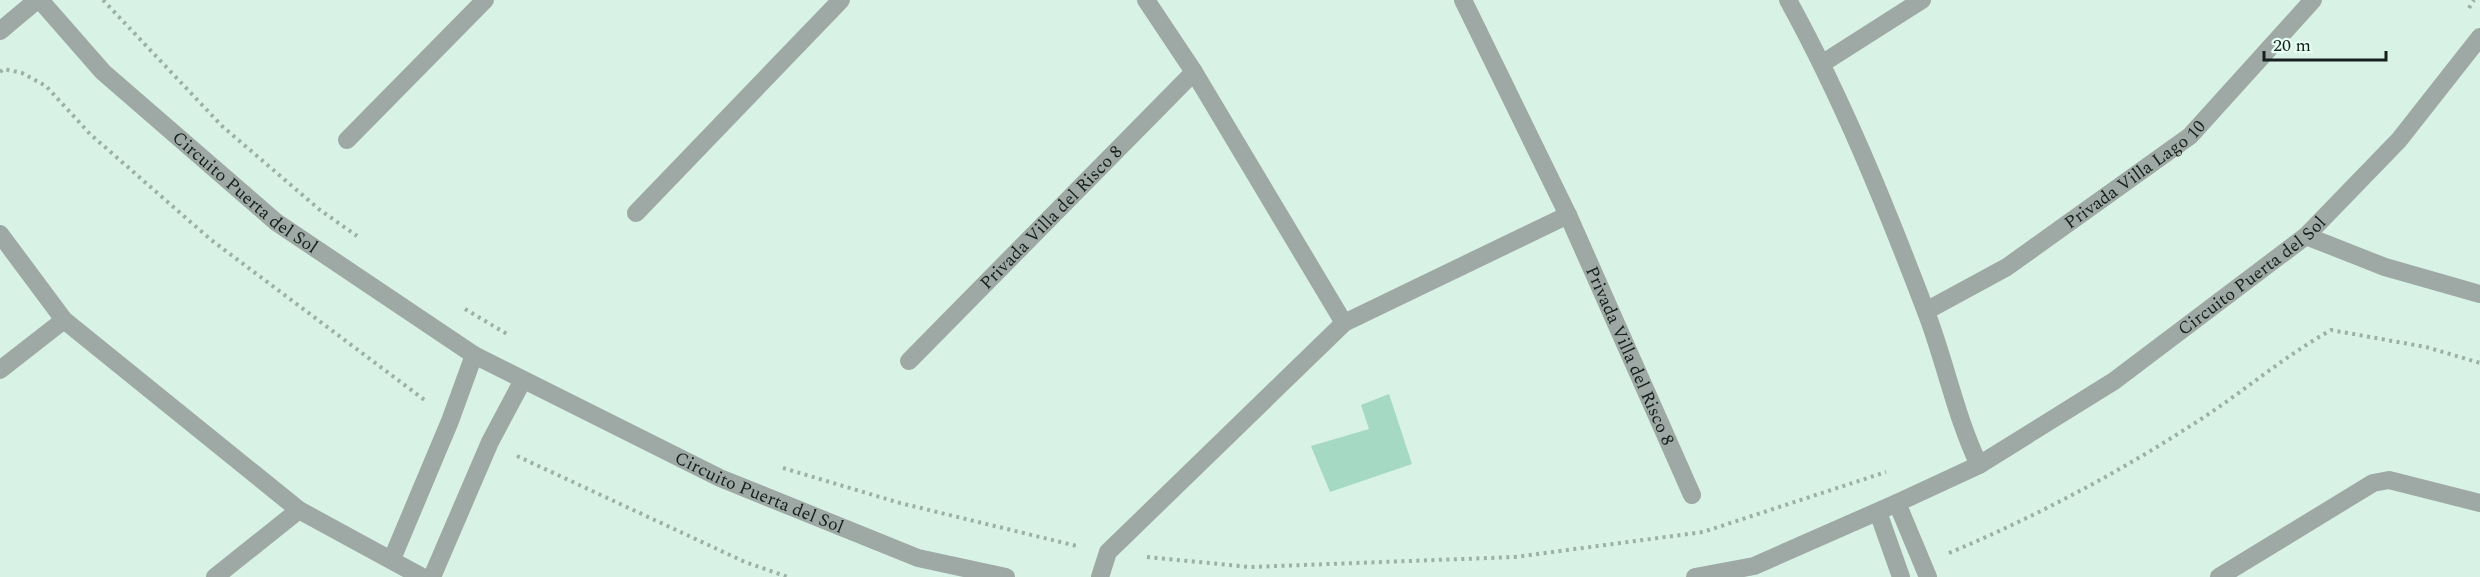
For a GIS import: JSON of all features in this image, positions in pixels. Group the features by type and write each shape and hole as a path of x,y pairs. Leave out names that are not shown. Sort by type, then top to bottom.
{"street":[{"path":"0,30 39,0"},
{"name":"Circuito Puerta del Sol","path":"39,0 103,72 276,222 474,355 731,482 918,558 1006,577"},
{"path":"347,140 485,0"},
{"path":"636,213 841,0"},
{"path":"1146,0 1194,72 1344,323"},
{"name":"Privada Villa del Risco 8","path":"1462,0 1568,215 1692,495"},
{"path":"1788,0 1823,63 1926,311 1966,439 1979,465"},
{"path":"1823,63 1922,0"},
{"name":"Privada Villa Lago 10","path":"1926,311 2007,267 2190,136 2313,0"},
{"name":"Circuito Puerta del Sol","path":"1695,577 1754,566 1979,465 2114,381 2306,236 2399,140 2480,37"},
{"name":"Privada Villa del Risco 8","path":"909,361 1194,72"},
{"path":"1100,577 1108,552 1344,323 1568,215"},
{"path":"0,234 64,320 299,510 422,577"},
{"path":"2306,236 2385,267 2480,294"},
{"path":"0,370 64,320"},
{"path":"392,559 450,421 474,355"},
{"path":"432,577 489,442 523,380"},
{"path":"2219,577 2373,483 2389,480 2480,503"},
{"path":"1897,503 1925,570"},
{"path":"215,577 299,510"},
{"path":"1878,512 1901,575"}],"path":[{"path":"0,72 4,69 22,74 46,86 90,134 210,239 313,314 450,421"},
{"path":"1925,570 2091,486 2196,422 2299,348 2331,330 2426,347 2480,363"},
{"path":"489,442 745,562 788,577"}],"green space":[{"path":"1389,394 1412,464 1330,492 1311,446 1369,429 1361,405"}]}
